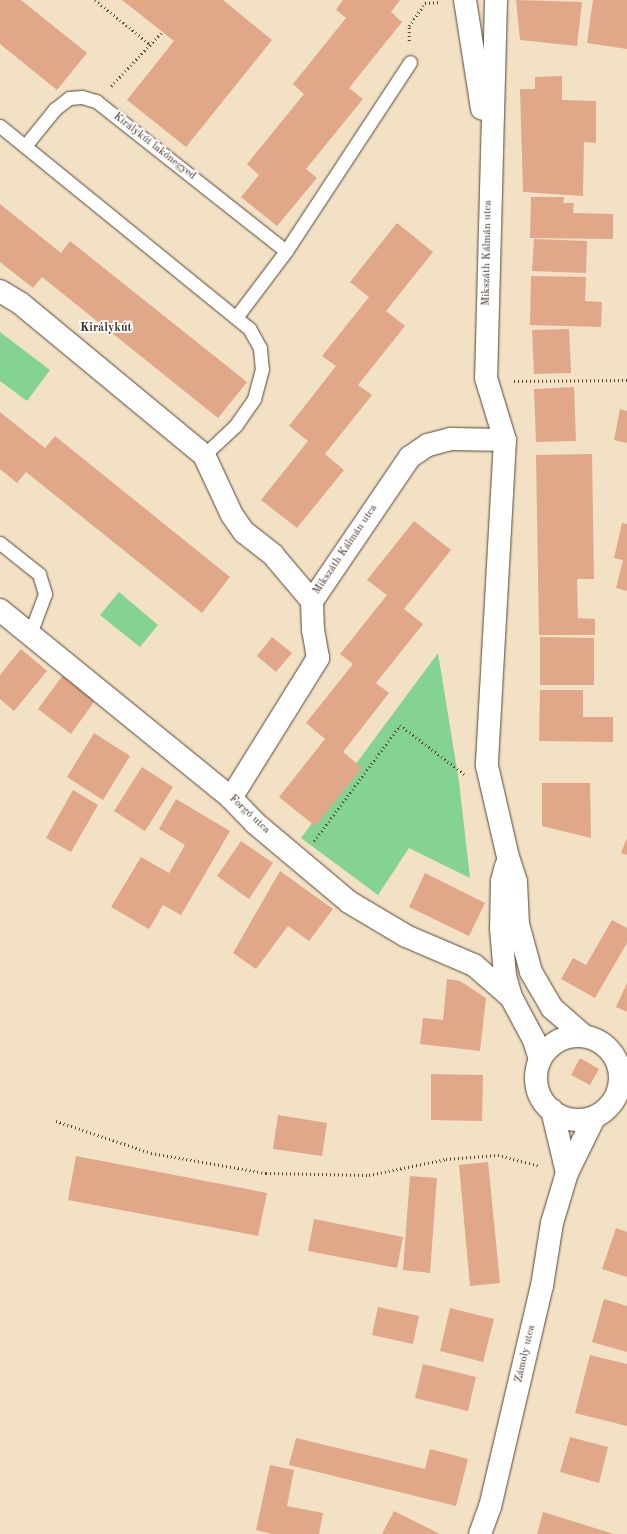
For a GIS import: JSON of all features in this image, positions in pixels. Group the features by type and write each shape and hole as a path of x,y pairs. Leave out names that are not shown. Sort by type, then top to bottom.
{"street":[{"name":"Mikszáth Kálmán utca","path":"465,0 490,159"},
{"name":"Mikszáth Kálmán utca","path":"496,0 490,159 486,378 504,440 487,766 508,857 516,882 518,924 530,972 552,1008 584,1036"},
{"path":"0,291 20,303 204,455 232,515 244,532 273,555 312,600"},
{"name":"Mikszáth Kálmán utca","path":"231,798 318,658 313,630 312,600 410,457 428,445 451,439 504,440"},
{"name":"Forgó utca","path":"0,610 231,798 299,860 350,902 376,920 406,936 474,965 511,997"},
{"name":"Mikszáth Kálmán utca","path":"508,857 502,881 502,928 505,976 511,997 534,1040 540,1060"},
{"path":"584,1036 598,1040 618,1052 622,1092 606,1110 594,1118 579,1120 564,1118 552,1110 542,1100 537,1088 536,1074 540,1060 547,1049 558,1041 584,1036"},
{"path":"552,1110 567,1173"},
{"name":"Zámoly utca","path":"480,1534 490,1507 542,1286 552,1223 567,1173 594,1118"}],"lane":[{"path":"237,316 286,252 410,62"},
{"name":"Királykút lakónegyed","path":"24,146 55,109 69,98 82,97 96,101 286,252"},
{"path":"0,126 237,316 249,328 260,348 262,369 254,399 236,425 204,455"},
{"path":"0,543 39,574 45,594 30,634"}],"path":[{"path":"95,0 151,45"},
{"path":"410,62 410,26 424,3 465,0"},
{"path":"96,101 162,32"},
{"path":"486,378 508,381 627,380"},
{"path":"299,860 400,725 462,774 487,766"},
{"path":"56,1121 151,1154 266,1173 369,1175 446,1159 498,1155 567,1173"}],"green space":[{"path":"0,332 50,370 27,401 0,381"},
{"path":"119,592 158,625 140,647 100,615"},
{"path":"438,653 459,782 470,878 409,848 378,895 301,838"}],"building":[{"path":"0,0 21,0 87,53 57,90 0,44"},
{"path":"122,0 223,0 272,40 186,147 127,100 174,41"},
{"path":"343,0 400,0 391,12 402,22 349,88 363,99 306,169 317,178 277,226 241,197 259,175 247,164 304,94 293,84 346,18 336,10"},
{"path":"516,0 582,2 577,46 520,40"},
{"path":"593,0 627,0 627,49 587,43"},
{"path":"562,76 562,100 596,101 596,143 584,142 583,196 523,192 520,89 535,89 535,77"},
{"path":"531,197 564,197 563,203 574,203 573,213 613,214 613,239 530,238"},
{"path":"0,204 61,253 70,241 247,382 218,418 42,277 33,288 0,262"},
{"path":"397,223 433,252 386,311 405,326 358,385 372,395 325,454 344,470 297,528 261,500 308,441 289,426 336,366 322,356 369,297 350,282"},
{"path":"534,239 587,241 586,273 532,271"},
{"path":"531,276 586,277 585,301 602,302 601,327 530,325"},
{"path":"569,329 571,373 534,374 532,330"},
{"path":"574,387 576,441 536,442 534,389"},
{"path":"620,409 627,411 627,443 614,440"},
{"path":"0,412 45,448 55,436 230,577 202,613 26,472 17,483 0,469"},
{"path":"592,454 594,579 577,579 578,618 595,619 595,635 539,635 536,455"},
{"path":"414,521 451,550 404,609 423,624 376,683 389,693 343,752 362,768 315,826 279,797 325,739 306,723 353,664 340,654 387,595 367,580"},
{"path":"622,523 627,524 627,591 616,588 623,560 614,558"},
{"path":"272,637 292,653 276,672 257,656"},
{"path":"540,637 594,638 594,685 540,685"},
{"path":"21,649 47,671 14,711 0,699 0,675"},
{"path":"63,675 96,699 71,734 38,709"},
{"path":"540,690 583,690 583,717 613,717 613,742 539,741"},
{"path":"94,733 130,756 103,800 67,777"},
{"path":"142,767 173,787 145,831 114,811"},
{"path":"542,783 590,783 591,838 542,826"},
{"path":"73,790 98,805 71,852 46,838"},
{"path":"176,799 230,831 181,915 163,905 149,929 111,907 141,857 169,873 185,845 159,829"},
{"path":"627,838 627,855 621,853"},
{"path":"241,841 273,863 249,899 217,876"},
{"path":"280,871 333,909 309,941 288,926 256,969 233,953"},
{"path":"425,873 485,903 469,936 409,907"},
{"path":"612,920 627,928 627,943 595,998 561,979 573,958 586,965"},
{"path":"447,979 460,981 486,998 480,1051 420,1044 423,1018 443,1020"},
{"path":"627,983 627,1012 616,1007"},
{"path":"580,1058 599,1069 590,1085 571,1075"},
{"path":"431,1074 483,1075 482,1121 431,1120"},
{"path":"278,1115 327,1123 322,1156 273,1149"},
{"path":"76,1156 267,1193 258,1236 68,1200"},
{"path":"488,1162 500,1283 470,1286 459,1165"},
{"path":"410,1176 437,1178 430,1273 403,1270"},
{"path":"314,1219 403,1237 397,1268 308,1251"},
{"path":"616,1228 627,1232 627,1277 602,1269"},
{"path":"604,1299 627,1306 627,1352 592,1342"},
{"path":"378,1307 419,1316 413,1344 372,1335"},
{"path":"450,1308 494,1319 483,1362 440,1351"},
{"path":"590,1355 627,1364 627,1426 575,1413"},
{"path":"423,1364 476,1377 468,1411 415,1398"},
{"path":"570,1437 608,1447 599,1483 560,1472"},
{"path":"296,1438 425,1469 430,1449 468,1459 456,1506 289,1465"},
{"path":"270,1465 294,1470 287,1506 323,1513 319,1534 272,1534 256,1530"},
{"path":"394,1511 440,1534 382,1534"},
{"path":"543,1512 614,1534 537,1534"}],"district":[{"name":"Királykút","path":"106,329"}]}
